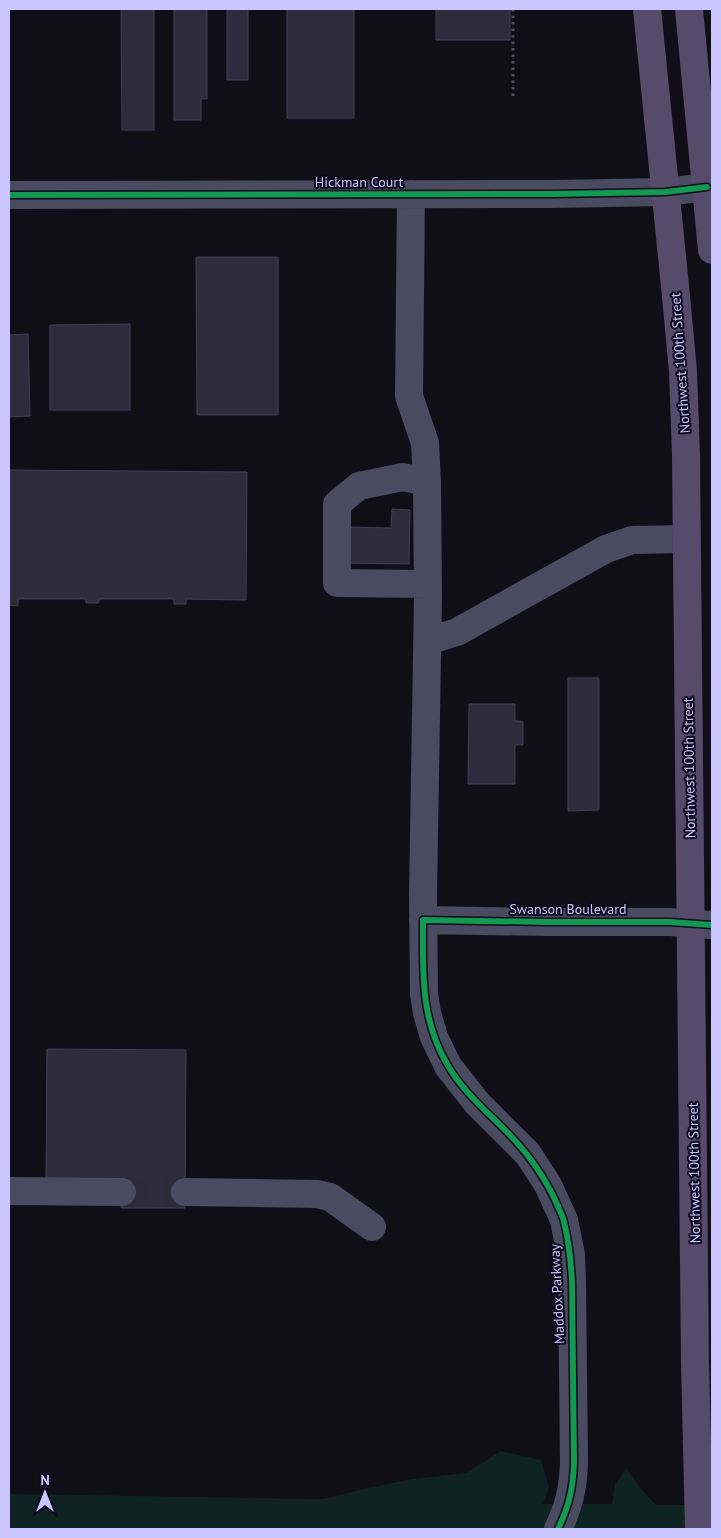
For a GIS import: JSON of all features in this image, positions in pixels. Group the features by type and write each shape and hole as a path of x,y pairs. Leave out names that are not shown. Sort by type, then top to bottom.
{"main road":[{"name":"Northwest 100th Street","path":"646,9 683,371 686,539 702,924 695,1362 699,1522"},
{"path":"689,9 712,250"}],"street":[{"name":"Hickman Court","path":"12,195 665,192 707,187"},
{"name":"Maddox Parkway","path":"411,194 409,396 425,443 427,482 428,640 423,920 424,994 434,1037 448,1066 477,1103 528,1154 548,1185 564,1220 571,1255 574,1463 572,1490 567,1509 558,1529"},
{"path":"427,482 403,477 359,486 337,504 337,583 428,584"},
{"path":"428,640 457,632 606,549 632,540 686,539"},
{"name":"Swanson Boulevard","path":"423,920 670,922 702,924"},
{"path":"9,1191 122,1192"},
{"path":"185,1192 317,1194 330,1197 372,1227"}],"path":[{"path":"512,96 513,9"}],"green space":[{"path":"501,1451 541,1460 549,1487 543,1504 612,1504 615,1485 626,1468 656,1505 699,1505 712,1529 9,1529 9,1494 324,1499 412,1479 466,1473"}],"building":[{"path":"121,9 154,9 154,130 122,130"},
{"path":"174,9 207,9 207,99 201,99 201,120 174,120"},
{"path":"227,9 248,9 248,80 227,80"},
{"path":"287,9 354,9 354,118 287,118"},
{"path":"436,9 510,9 510,40 436,40"},
{"path":"196,257 278,257 278,415 197,415"},
{"path":"130,324 130,410 50,410 50,325"},
{"path":"28,334 30,416 9,417 9,335"},
{"path":"9,470 247,472 246,600 186,599 186,604 174,604 174,599 99,599 99,603 86,603 86,599 18,599 18,606 9,605"},
{"path":"392,509 410,510 409,564 343,563 344,527 391,528"},
{"path":"568,678 599,678 599,810 568,811"},
{"path":"469,704 515,704 515,721 523,721 523,745 515,745 515,784 468,784"},
{"path":"47,1049 186,1050 185,1208 121,1208 122,1182 46,1181"}],"tunnel":[{"path":"122,1192 185,1192"}],"cycle path":[{"path":"11,195 553,194 665,192 707,187"},
{"path":"558,1529 570,1497 574,1463 572,1282 566,1230 552,1193 528,1155 459,1082 438,1047 432,1029 425,994 423,976 423,920 670,922 712,925"}]}
